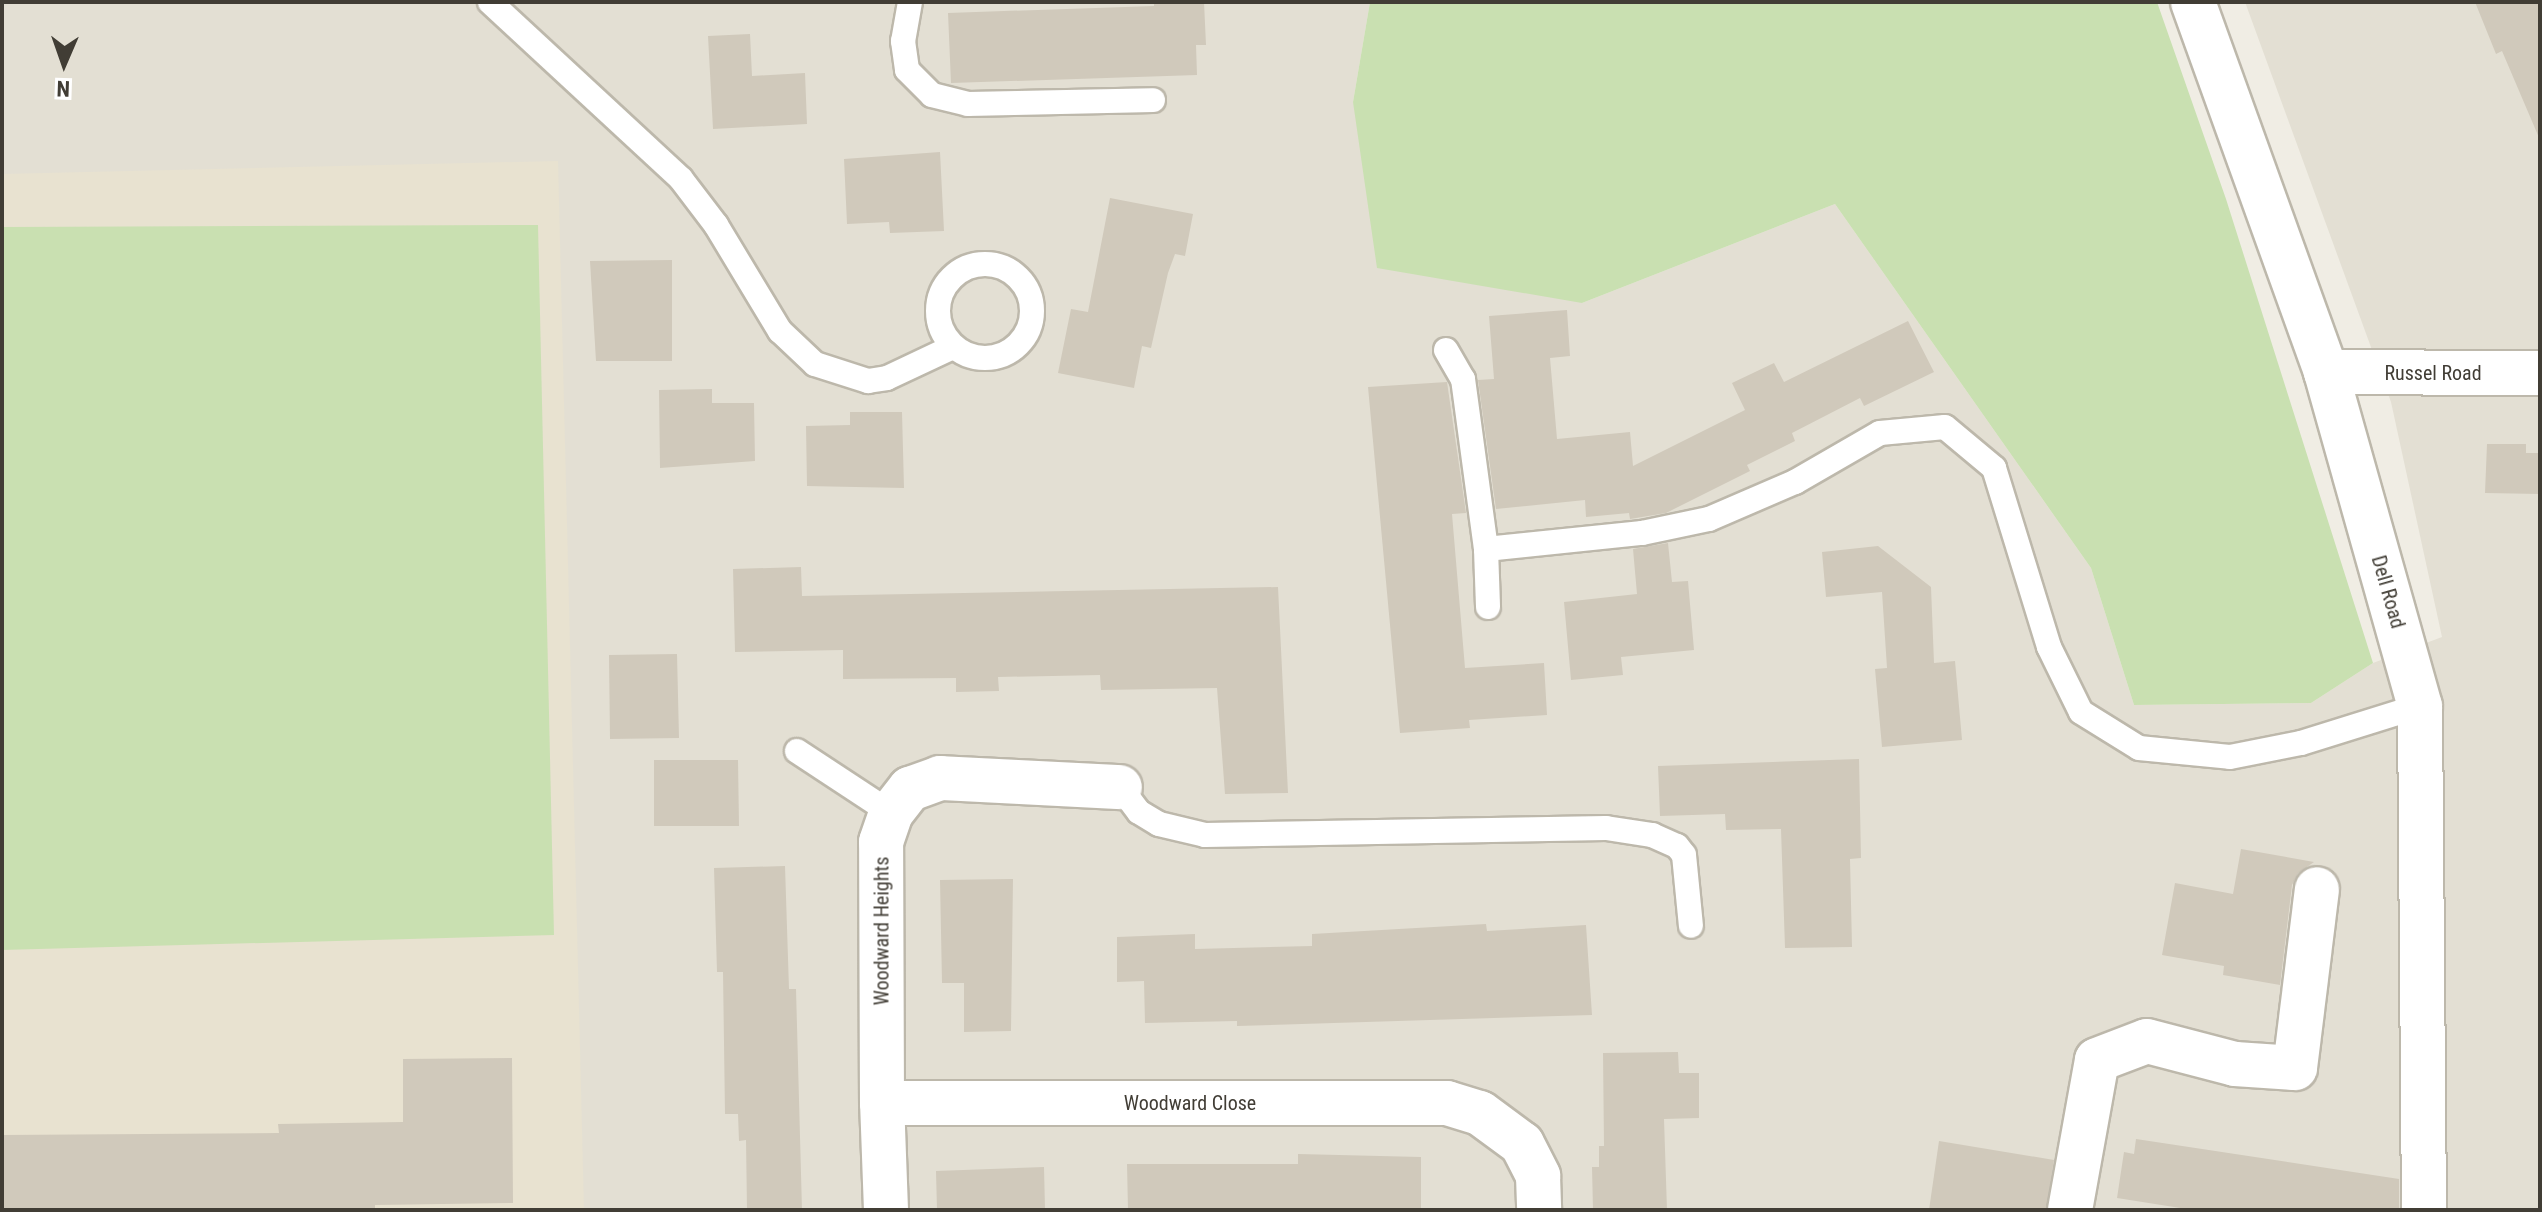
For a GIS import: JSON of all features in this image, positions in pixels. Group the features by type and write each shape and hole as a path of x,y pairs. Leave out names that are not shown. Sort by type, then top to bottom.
{"street":[{"name":"Dell Road","path":"2193,2 2326,372 2420,706 2424,1210"},
{"name":"Russel Road","path":"2326,372 2540,373"},
{"path":"891,813 910,789 940,778 1120,787"},
{"name":"Woodward Heights","path":"882,1103 881,842 891,813"},
{"path":"2070,1210 2097,1060 2147,1041 2235,1064 2295,1068 2317,889"},
{"path":"882,1103 886,1210"},
{"name":"Woodward Close","path":"882,1103 1447,1103 1480,1113 1522,1144 1538,1176 1539,1210"}],"lane":[{"path":"490,2 681,179 716,225 780,331 815,364 850,379 877,379 953,347"},
{"path":"910,2 903,41 907,70 932,95 968,104 1153,100"},
{"path":"1446,350 1463,379 1486,549 1488,607"},
{"path":"1486,549 1642,533 1709,519 1795,482 1880,433 1945,427 1994,468 2049,647 2081,712 2139,748 2230,757 2301,743 2420,706"},
{"path":"797,751 891,813"},
{"path":"1120,787 1139,812 1159,824 1205,835 1606,828 1652,835 1677,846 1684,855 1691,926"}],"shaded area":[{"path":"2,2 1370,2 1353,102 1582,303 1835,204 2091,568 2134,705 2311,703 2373,663 2442,637 2391,402 2245,2 2540,2 2540,1210 2,1210"},
{"path":"558,161 584,1210 2,1210 2,174"}],"green space":[{"path":"1370,2 2157,2 2226,199 2373,663 2311,703 2134,705 2091,568 1835,204 1582,303 1377,268 1353,102"},
{"path":"538,225 554,935 2,950 2,227"}],"building":[{"path":"1154,2 1204,2 1206,45 1196,45 1197,75 951,83 948,13 1154,6"},
{"path":"2475,2 2540,2 2540,140 2502,51 2496,54"},
{"path":"750,34 752,76 805,73 807,124 713,129 708,36"},
{"path":"940,152 944,231 890,233 889,222 847,224 844,159"},
{"path":"1110,198 1193,214 1185,256 1175,254 1168,273 1151,348 1142,346 1134,388 1058,373 1071,309 1088,312"},
{"path":"672,260 672,361 596,361 590,261"},
{"path":"1567,310 1570,356 1550,358 1557,439 1630,432 1633,466 1745,410 1732,383 1774,363 1784,382 1908,321 1934,372 1864,406 1860,398 1792,433 1795,441 1747,465 1750,471 1666,513 1630,519 1629,513 1586,517 1585,500 1496,509 1478,380 1494,379 1489,316"},
{"path":"1447,382 1466,513 1452,514 1465,668 1544,663 1547,715 1469,720 1470,728 1400,733 1368,387"},
{"path":"712,389 712,403 754,403 755,461 660,468 659,390"},
{"path":"850,412 902,412 904,488 807,486 806,426 850,425"},
{"path":"2487,444 2526,444 2526,453 2540,453 2540,494 2485,493"},
{"path":"1668,543 1672,582 1688,581 1694,650 1621,657 1623,675 1571,680 1564,602 1637,594 1633,549"},
{"path":"1878,546 1931,587 1934,663 1955,661 1962,740 1882,747 1875,669 1887,668 1882,592 1826,597 1822,552"},
{"path":"801,567 802,596 1278,587 1288,793 1225,794 1217,688 1101,690 1100,675 998,677 999,691 956,692 956,678 843,679 843,650 735,652 733,569"},
{"path":"677,654 679,738 610,739 609,655"},
{"path":"1859,759 1861,858 1850,859 1852,947 1785,948 1781,829 1726,830 1725,814 1660,816 1658,766"},
{"path":"654,760 738,760 739,826 654,826"},
{"path":"2241,849 2314,862 2298,873 2292,885 2280,985 2223,975 2224,966 2162,955 2175,883 2233,894"},
{"path":"785,866 789,989 796,989 802,1210 747,1210 746,1140 739,1141 738,1114 725,1114 723,972 717,972 714,868"},
{"path":"1013,879 1011,1031 964,1032 964,983 942,983 940,880"},
{"path":"1486,924 1487,931 1586,925 1592,1015 1237,1026 1237,1021 1145,1023 1144,981 1117,982 1117,937 1195,934 1195,949 1312,946 1312,934"},
{"path":"1678,1052 1679,1073 1699,1073 1699,1118 1664,1119 1667,1210 1593,1210 1592,1167 1599,1167 1599,1146 1604,1146 1603,1053"},
{"path":"512,1058 513,1203 375,1205 375,1210 2,1210 2,1135 279,1133 278,1124 403,1122 403,1059"},
{"path":"2136,1139 2399,1179 2399,1210 2193,1210 2117,1198 2124,1152 2134,1154"},
{"path":"1939,1141 2054,1160 2046,1210 1929,1210"},
{"path":"1298,1154 1421,1157 1421,1210 1128,1210 1127,1164 1298,1164"},
{"path":"1044,1167 1045,1210 937,1210 936,1171"}]}
